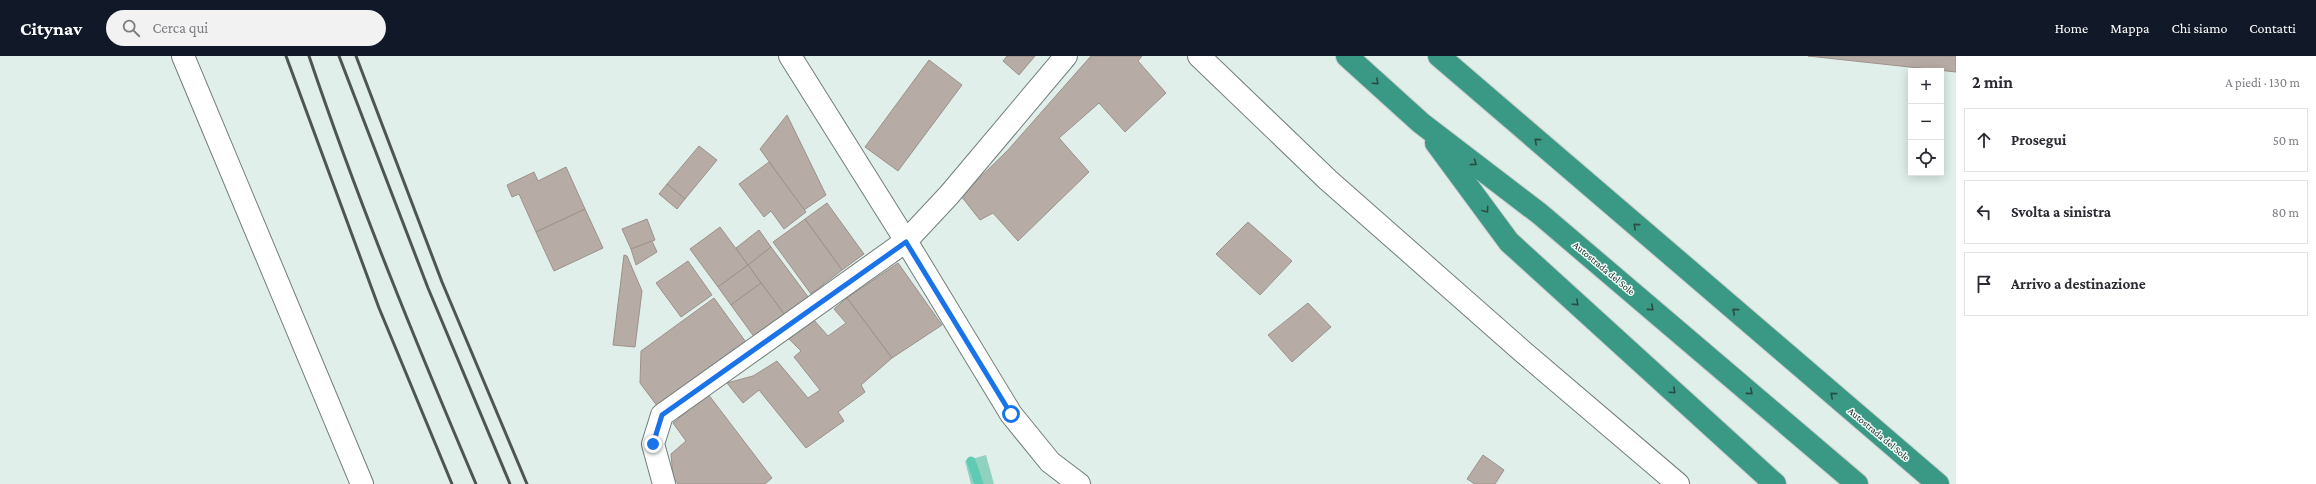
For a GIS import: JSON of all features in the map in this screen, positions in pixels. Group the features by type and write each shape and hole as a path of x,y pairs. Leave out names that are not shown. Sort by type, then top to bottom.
{"highway":[{"name":"Autostrada del Sole","path":"1347,56 1421,123 1540,214 1857,484"},
{"name":"Autostrada del Sole","path":"1439,56 1938,484"},
{"path":"1421,123 1509,242 1775,484"}],"street":[{"path":"183,56 362,484"},
{"path":"790,56 1011,414 1050,462 1079,484"},
{"path":"664,484 653,444 662,415 906,242 949,195 1066,56"},
{"path":"1199,56 1328,180 1522,351 1678,484"}],"green space":[{"path":"986,455 994,484 971,484 965,461"}],"building":[{"path":"1007,56 1035,56 1019,75 1003,61"},
{"path":"1091,56 1142,56 1138,61 1166,93 1125,132 1099,103 1059,138 1089,172 1018,241 993,213 980,220 961,196 1008,150"},
{"path":"1808,56 1956,56 1956,72 1944,71 1944,68 1919,68"},
{"path":"929,60 962,85 898,171 865,147"},
{"path":"787,115 826,195 804,210 760,149"},
{"path":"699,146 717,160 685,199 667,184"},
{"path":"769,162 806,212 784,229 771,211 764,217 739,184"},
{"path":"566,167 585,209 536,232 519,194 512,197 507,185 534,172 538,181"},
{"path":"667,184 685,199 677,209 659,194"},
{"path":"827,203 864,254 842,270 805,219"},
{"path":"585,209 603,248 554,271 536,232"},
{"path":"647,219 655,240 631,249 622,229"},
{"path":"805,219 842,270 811,294 773,242"},
{"path":"1248,222 1292,261 1260,295 1216,254"},
{"path":"720,227 748,265 718,287 690,249"},
{"path":"759,230 771,247 748,265 736,248"},
{"path":"652,241 657,252 636,265 631,249"},
{"path":"771,247 809,298 785,315 748,265"},
{"path":"624,255 627,256 642,291 635,347 613,345"},
{"path":"688,261 712,295 681,317 656,283"},
{"path":"898,263 942,325 892,358 847,298"},
{"path":"748,265 761,283 731,305 718,287"},
{"path":"761,283 785,315 755,338 731,305"},
{"path":"714,298 748,345 658,407 640,383 641,351"},
{"path":"847,298 892,358 861,385 865,392 838,412 844,421 806,448 759,390 743,403 727,383 753,376 777,361 808,398 820,390 794,357 801,351 789,339 813,319 828,336 846,323 834,309"},
{"path":"1308,303 1331,327 1292,362 1268,335"},
{"path":"708,394 772,478 765,484 678,484 673,477 671,454 686,441 673,423"},
{"path":"1483,455 1504,470 1495,484 1475,484 1467,479"}],"waterway":[{"path":"971,461 979,484"}],"railway":[{"path":"286,56 379,308 452,484"},
{"path":"309,56 347,164 388,272 476,484"},
{"path":"339,56 428,288 510,484"},
{"path":"356,56 442,282 527,484"}],"route":[{"path":"653,444 662,415 906,242 1011,414"}]}
